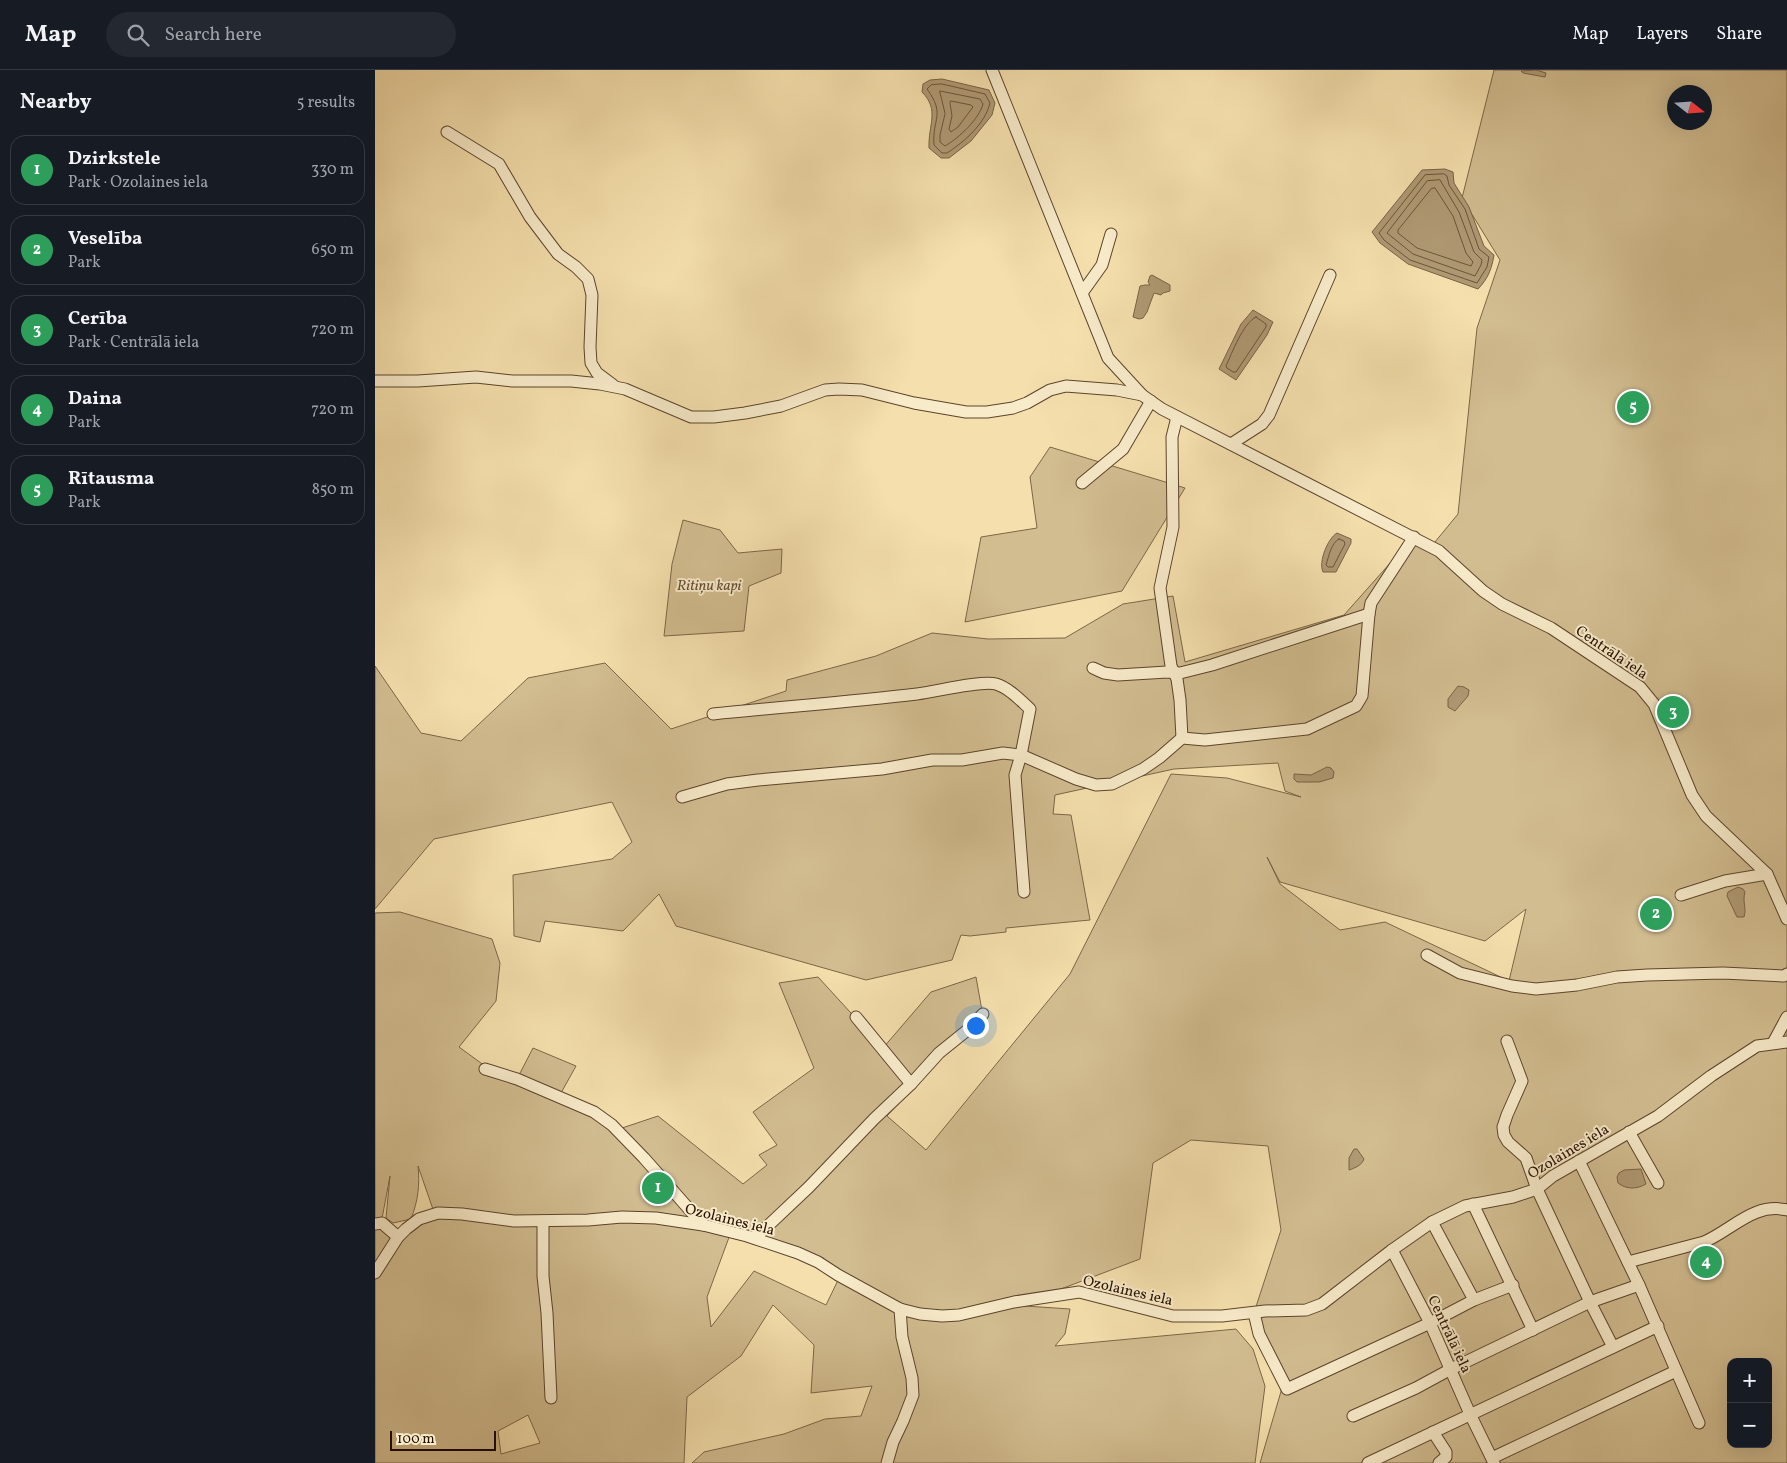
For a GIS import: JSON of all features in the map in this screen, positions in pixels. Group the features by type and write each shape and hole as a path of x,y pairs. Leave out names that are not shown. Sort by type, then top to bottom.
{"street":[{"path":"991,70 1108,358 1147,398"},
{"path":"447,132 499,164 530,217 559,254 576,267 587,279 592,295 591,363 597,373 616,387"},
{"path":"1082,292 1102,265 1111,234"},
{"path":"1231,444 1262,424 1269,415 1330,275"},
{"path":"1117,390 1124,376"},
{"path":"375,381 418,382 476,377 512,381 571,381 625,389 691,417 714,417 781,406 825,390 839,389 861,390 929,406 966,412 987,412 1013,408 1027,403 1050,390 1066,386 1117,390 1147,398"},
{"path":"1082,483 1123,449 1147,398"},
{"name":"Centrālā iela","path":"1147,398 1177,417 1439,551 1483,591 1502,604 1551,628 1640,687 1654,704 1692,796 1706,816 1767,874 1787,919"},
{"path":"1177,417 1172,438 1173,527 1160,588 1171,666 1177,679 1182,738"},
{"path":"682,797 727,784 882,769 932,760 962,760 1003,753 1021,755 1096,785 1112,784 1143,769 1182,738 1205,740 1307,729 1356,706 1362,696 1371,603 1413,538"},
{"path":"1093,668 1104,673 1117,675 1180,672 1212,665 1369,614"},
{"path":"713,714 782,706 863,700 985,683 996,684 1011,693 1029,709 1021,755 1015,775 1024,892"},
{"path":"1681,894 1725,881 1767,874"},
{"path":"1427,955 1460,973 1512,986 1536,988 1577,985 1624,976 1723,972 1783,976 1787,974"},
{"path":"755,1238 911,1084 939,1053 970,1028 983,1014"},
{"path":"856,1017 911,1084"},
{"path":"1773,1044 1787,1017"},
{"path":"1507,1041 1522,1081 1507,1115 1503,1127 1504,1135 1508,1142 1526,1158 1537,1189 1613,1347"},
{"name":"Ozolaines iela","path":"375,1272 406,1229 419,1219 438,1213 462,1214 513,1222 621,1217 656,1218 703,1225 755,1238 798,1253 818,1262 901,1309 931,1315 959,1315 1014,1302 1079,1292 1173,1316 1222,1316 1254,1312 1306,1310 1322,1304 1392,1250 1433,1222 1473,1204 1513,1197 1537,1189 1553,1176 1658,1116 1711,1076 1757,1046 1787,1042"},
{"path":"485,1069 517,1079 594,1112 612,1125 644,1158 703,1225"},
{"path":"1629,1132 1658,1183"},
{"path":"1579,1161 1639,1284 1699,1423"},
{"path":"1473,1204 1533,1330"},
{"path":"1628,1262 1704,1242 1716,1237 1756,1212 1769,1208 1787,1210"},
{"path":"543,1221 543,1276 547,1313 551,1398"},
{"path":"1433,1222 1474,1300"},
{"path":"375,1224 383,1223 399,1237"},
{"name":"Centrālā iela","path":"1392,1250 1430,1323 1478,1432 1493,1461"},
{"path":"1353,1416 1416,1388 1451,1369 1590,1302 1639,1284"},
{"path":"1254,1312 1259,1334 1287,1389 1430,1323 1474,1300 1513,1285"},
{"path":"887,1463 893,1442 913,1395 912,1378 902,1337 901,1309"},
{"path":"1368,1463 1658,1326"},
{"path":"1493,1461 1677,1371"},
{"path":"1433,1432 1446,1452 1443,1460"}],"green space":[{"path":"1494,70 1787,70 1787,1463 1260,1463 1282,1388 1257,1342 1251,1322 1281,1230 1268,1146 1191,1140 1153,1163 1140,1259 1024,1303 1025,1306 1070,1309 1065,1334 1055,1346 1236,1329 1253,1349 1265,1386 1255,1463 692,1463 704,1452 784,1434 825,1419 861,1416 872,1386 811,1393 814,1345 773,1305 741,1356 687,1397 684,1463 375,1463 375,913 400,912 492,939 500,963 496,1001 459,1047 485,1066 518,1077 533,1048 576,1066 561,1093 622,1128 658,1116 743,1184 767,1165 759,1155 777,1145 753,1112 814,1068 779,983 818,977 883,1048 931,992 976,977 984,1022 942,1055 887,1116 926,1150 1070,974 1171,774 1227,778 1301,797 1285,791 1278,763 1174,769 1055,795 1053,814 1071,815 1090,920 1006,928 1006,932 970,936 961,935 952,960 866,980 676,926 659,894 623,931 545,921 540,942 514,936 513,875 612,859 632,842 612,802 434,839 375,909 375,666 421,733 461,741 528,678 605,663 671,729 786,691 787,680 876,656 932,633 988,639 1065,638 1123,604 1173,596 1185,662 1344,615 1392,561 1404,542 1408,544 1414,537 1430,548 1458,514 1477,328 1500,260 1462,198","holes":["1267,857 1280,882 1485,941 1526,909 1509,981 1385,922 1340,930 1280,884","418,1166 436,1218 424,1222 401,1240 381,1224 390,1176 386,1218 393,1223 411,1219 418,1193","731,1232 818,1262 823,1257 821,1261 841,1274 826,1305 754,1271 711,1327 707,1297","528,1415 540,1443 501,1454 498,1431"]},
{"path":"1050,447 1185,488 1122,591 965,622 981,537 1037,528 1030,477"},
{"name":"Ritiņu kapi","path":"683,520 720,530 738,553 782,549 781,573 749,586 744,631 664,636 672,564"}],"water":[{"path":"1536,70 1546,73 1545,77 1521,71"},
{"path":"942,79 989,90 995,103 992,115 971,141 949,158 941,158 929,148 932,112 931,105 922,92 923,84 930,80"},
{"path":"1445,169 1453,172 1454,183 1469,207 1484,246 1494,255 1489,273 1478,289 1408,264 1380,243 1372,232 1422,170"},
{"path":"1152,275 1170,285 1170,291 1161,295 1154,293 1143,318 1133,317 1140,286 1150,285 1148,282"},
{"path":"1253,310 1273,322 1267,335 1236,380 1219,369 1241,324"},
{"path":"1337,533 1351,539 1351,543 1336,572 1323,572 1322,562 1325,551 1330,540"},
{"path":"1458,686 1469,690 1468,696 1455,711 1448,707 1448,699"},
{"path":"1327,767 1331,768 1334,772 1333,778 1319,782 1297,782 1294,779 1294,774 1311,775"},
{"path":"1738,887 1745,892 1744,917 1737,917 1727,896 1728,892"},
{"path":"1354,1149 1357,1149 1364,1159 1360,1165 1349,1170 1349,1158"},
{"path":"1641,1169 1646,1184 1632,1188 1618,1183 1617,1177 1619,1173 1624,1170"}],"place":[{"name":"Rītausma","path":"1633,407"},
{"name":"Cerība","path":"1673,712"},
{"name":"Veselība","path":"1656,914"},
{"name":"Dzirkstele","path":"658,1188"},
{"name":"Daina","path":"1706,1262"}]}
